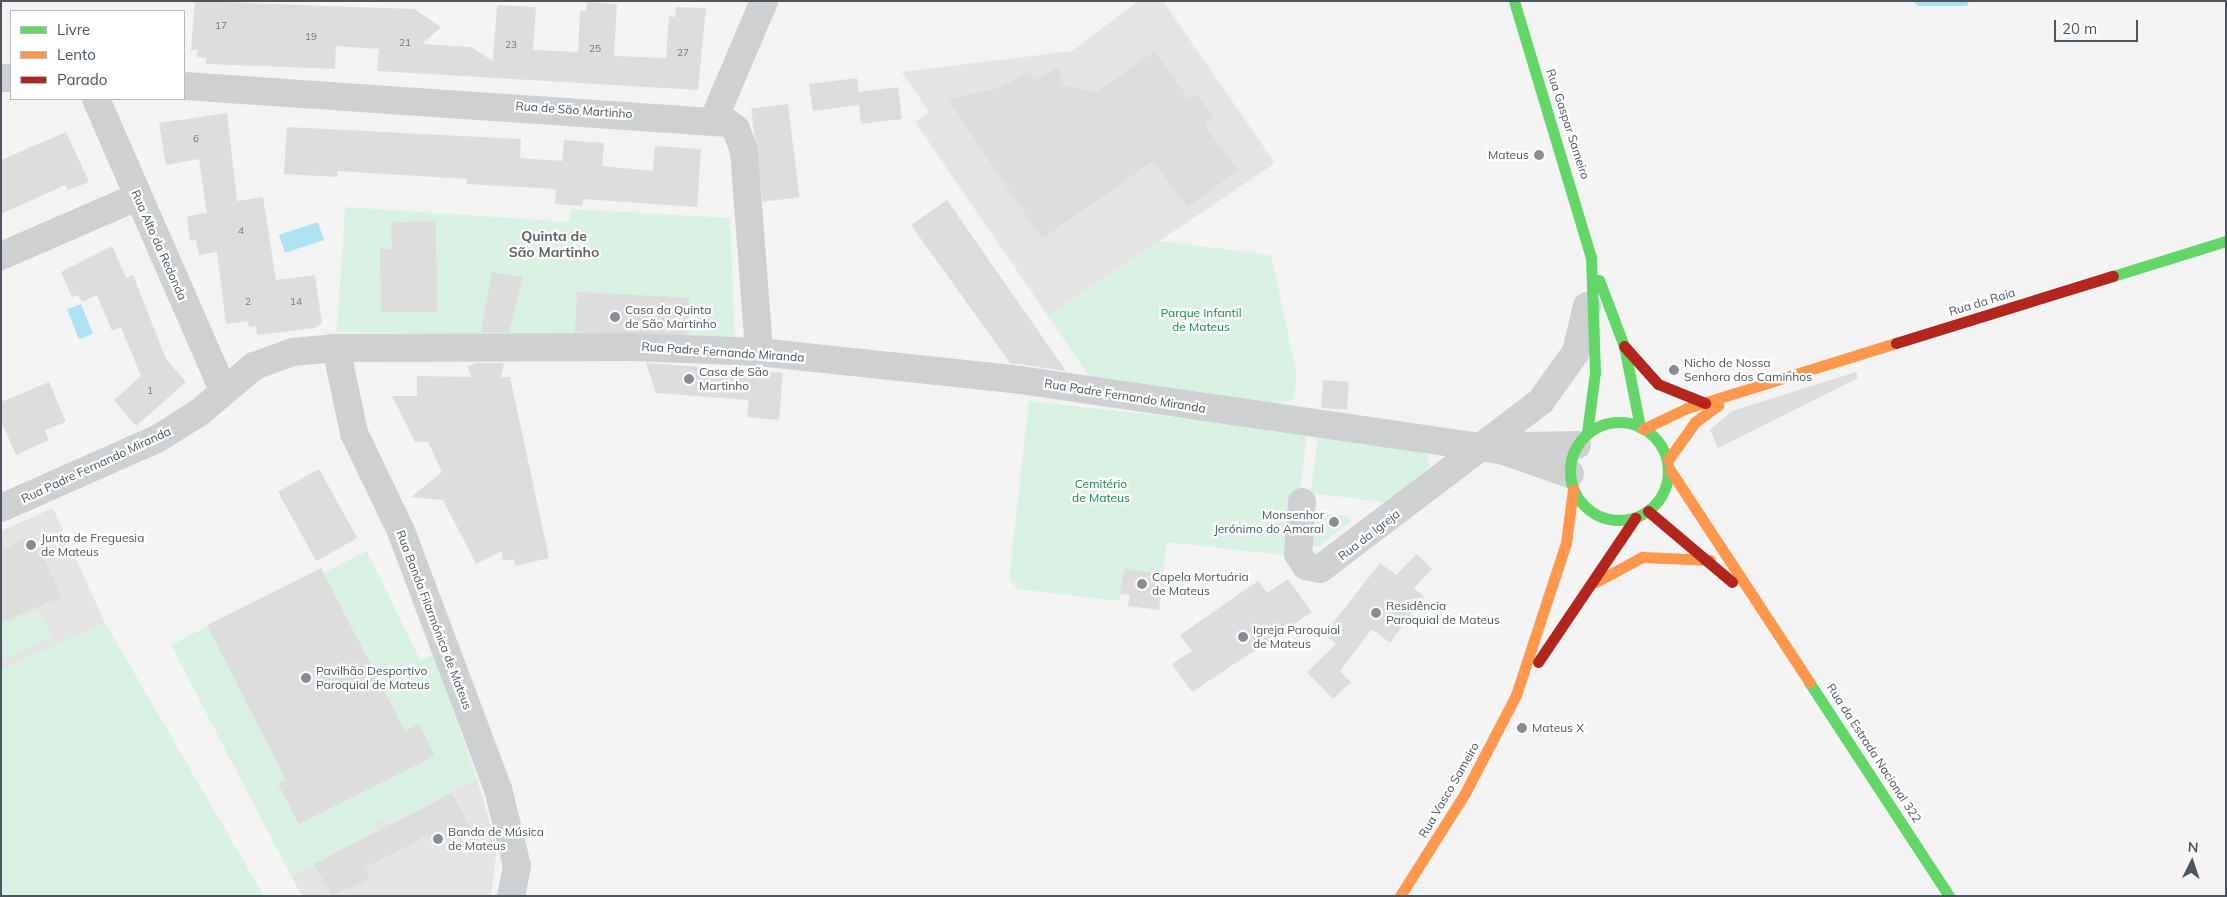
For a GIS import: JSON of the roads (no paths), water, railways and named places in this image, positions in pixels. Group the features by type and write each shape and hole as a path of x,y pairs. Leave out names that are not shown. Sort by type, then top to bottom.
{"main road":[{"name":"Rua Gaspar Sameiro","path":"1514,1 1579,205 1591,257"},
{"name":"Rua da Raia","path":"1746,390 2226,241"},
{"path":"1591,257 1624,346 1642,428"},
{"path":"1516,695 1566,543 1572,482 1595,372 1591,257"},
{"path":"1624,346 1658,384 1705,403"},
{"path":"1642,428 1705,403 1746,390"},
{"path":"1572,482 1591,512 1605,519 1635,518 1648,512 1660,500 1669,465 1701,416 1746,390"},
{"path":"1582,439 1614,422 1642,428 1663,447 1669,465 1776,625"},
{"path":"1648,512 1710,560 1776,625"},
{"path":"1516,695 1635,518"},
{"path":"1589,586 1642,557 1710,560"},
{"name":"Rua da Estrada Nacional 322","path":"1776,625 1949,896"},
{"name":"Rua Vasco Sameiro","path":"1400,896 1465,793 1516,695"}],"street":[{"path":"714,119 764,1"},
{"name":"Rua de São Martinho","path":"185,86 714,119 736,129 744,151 760,352"},
{"name":"Rua Alto da Redonda","path":"96,100 137,197 223,390"},
{"path":"1,256 137,197"},
{"name":"Rua da Igreja","path":"1302,502 1298,554 1306,566 1320,569 1541,401 1570,364 1584,326 1591,257"},
{"name":"Rua Padre Fernando Miranda","path":"1,508 157,439 200,412 239,376 274,356 336,348 632,347 760,352 1020,380 1480,447"},
{"name":"Rua Banda Filarmónica de Mateus","path":"336,348 354,433 404,537 498,789 517,866 511,896"},
{"path":"1480,447 1582,439"},
{"path":"1480,447 1516,452 1572,482"}],"water":[{"path":"318,222 324,240 285,253 279,235"},
{"path":"81,304 93,334 79,339 67,310"}],"waterway":[{"path":"1919,1 1964,1"}],"place":[{"name":"Mateus","path":"1539,155"},
{"name":"Casa da Quinta de São Martinho","path":"615,317"},
{"name":"Nicho de Nossa Senhora dos Caminhos","path":"1674,370"},
{"name":"Casa de São Martinho","path":"689,379"},
{"name":"Monsenhor Jerónimo do Amaral","path":"1334,522"},
{"name":"Junta de Freguesia de Mateus","path":"31,545"},
{"name":"Capela Mortuária de Mateus","path":"1142,584"},
{"name":"Residência Paroquial de Mateus","path":"1376,613"},
{"name":"Igreja Paroquial de Mateus","path":"1243,637"},
{"name":"Pavilhão Desportivo Paroquial de Mateus","path":"306,678"},
{"name":"Mateus X","path":"1522,728"},
{"name":"Banda de Música de Mateus","path":"438,839"}],"district":[{"name":"Quinta de São Martinho","path":"554,244"}],"park label":[{"name":"Parque Infantil de Mateus","path":"1201,320"},
{"name":"Cemitério de Mateus","path":"1101,491"}]}
